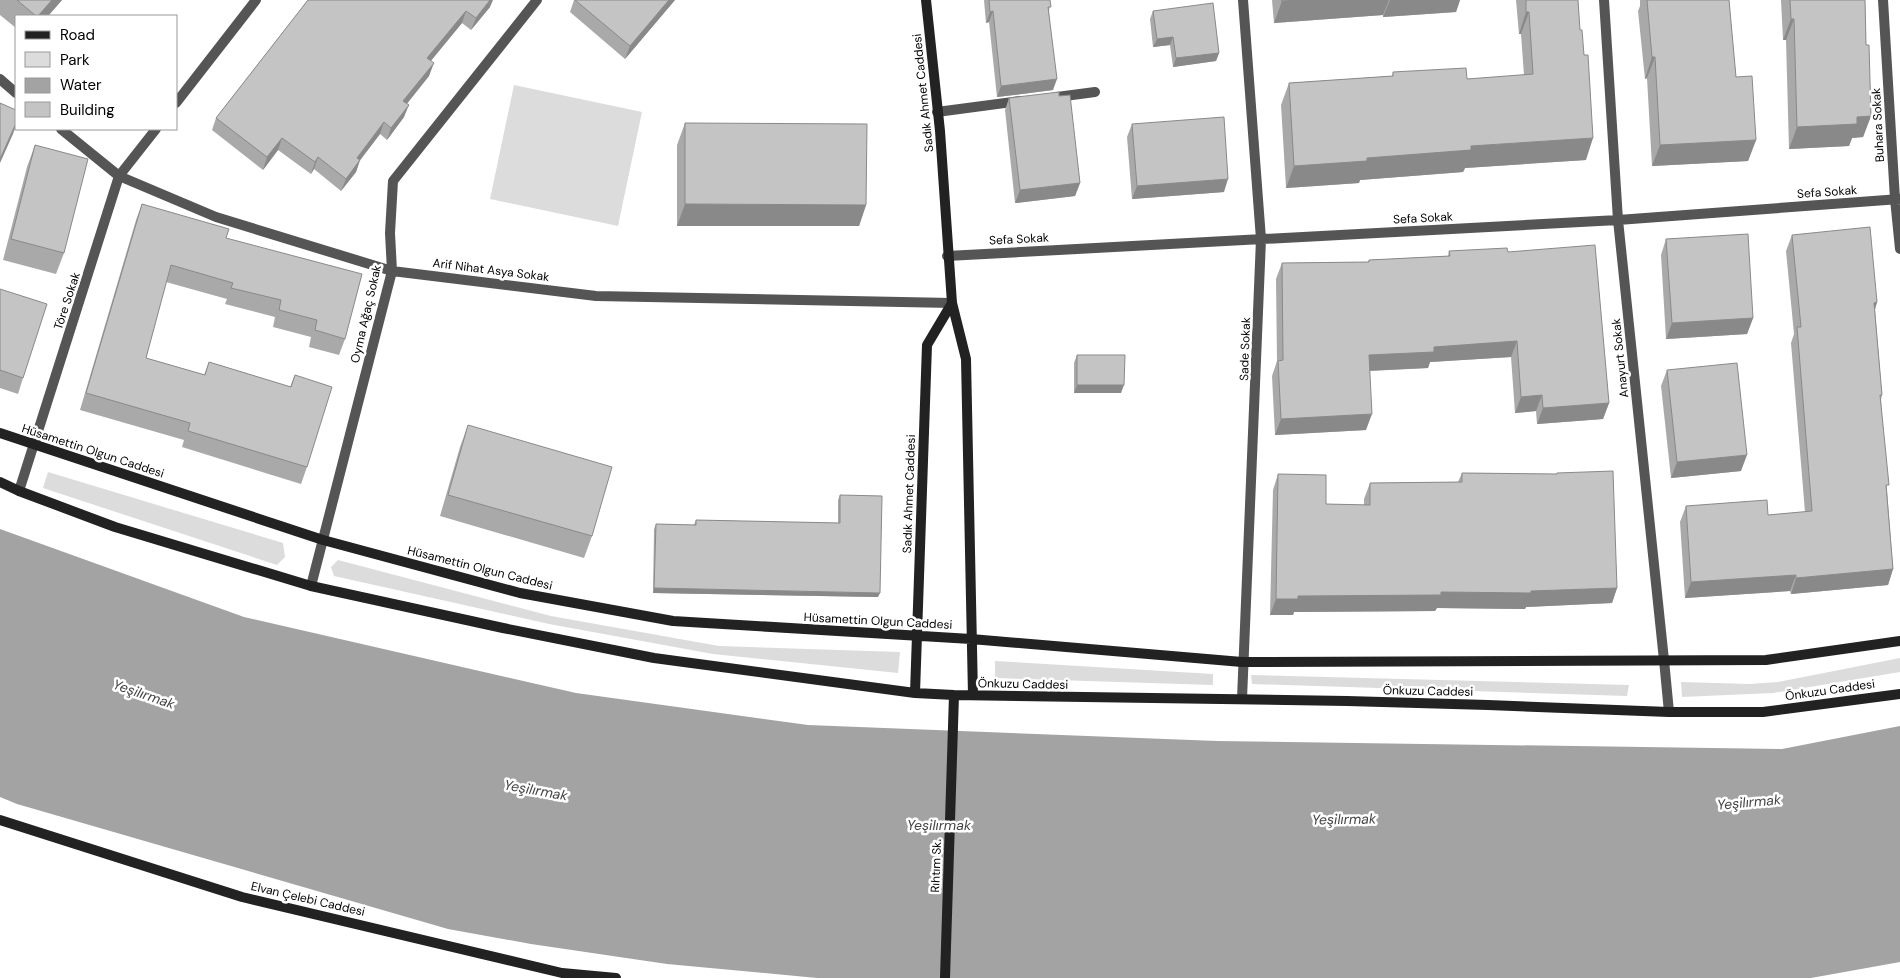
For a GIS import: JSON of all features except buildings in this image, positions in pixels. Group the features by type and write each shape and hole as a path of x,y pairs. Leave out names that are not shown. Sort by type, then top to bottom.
{"street":[{"path":"178,100 256,0"},
{"name":"Oyma Ağaç Sokak","path":"311,586 392,271 390,234 393,181 537,0"},
{"name":"Sadık Ahmet Caddesi","path":"926,0 940,131 947,256 952,303 966,359 973,695"},
{"name":"Sade Sokak","path":"1242,699 1242,662 1253,469 1261,239 1243,0"},
{"name":"Anayurt Sokak","path":"1604,0 1618,220 1669,712"},
{"name":"Buhara Sokak","path":"1883,0 1900,249"},
{"path":"0,79 15,92"},
{"path":"1045,98 1094,92"},
{"path":"937,112 1026,101"},
{"name":"Arif Nihat Asya Sokak","path":"62,130 119,176 216,217 392,271 596,296 952,303"},
{"name":"Töre Sokak","path":"19,491 119,176 155,130"},
{"name":"Sefa Sokak","path":"947,256 1618,220 1897,199"},
{"name":"Sadık Ahmet Caddesi","path":"915,693 926,345 952,303"},
{"name":"Hüsamettin Olgun Caddesi","path":"0,433 34,446 323,540 520,593 673,621 971,639"},
{"path":"0,482 115,527 311,586 503,628 654,658 915,693 954,696"},
{"path":"971,639 1242,662 1766,660 1900,641"},
{"name":"Önkuzu Caddesi","path":"954,696 1242,699 1669,712 1763,712 1900,694"},
{"name":"Rıhtım Sk.","path":"946,978 954,696"},
{"name":"Elvan Çelebi Caddesi","path":"0,820 242,897 562,975 616,978"}],"green space":[{"path":"514,85 642,112 618,226 490,199"},
{"path":"48,472 283,543 285,557 277,565 43,488"},
{"path":"338,560 551,616 719,646 900,652 898,673 713,654 549,624 334,576 331,567"},
{"path":"1900,658 1900,672 1773,693 1682,697 1681,682 1749,684 1778,682"},
{"path":"995,661 1213,674 1213,685 995,678"},
{"path":"1251,675 1629,685 1627,696 1252,684"}],"water":[{"name":"Yeşilırmak","path":"0,529 244,617 576,693 808,725 1217,741 1782,749 1900,726 1900,962 1811,978 817,978 667,964 531,944 448,929 17,804 0,797"}]}
